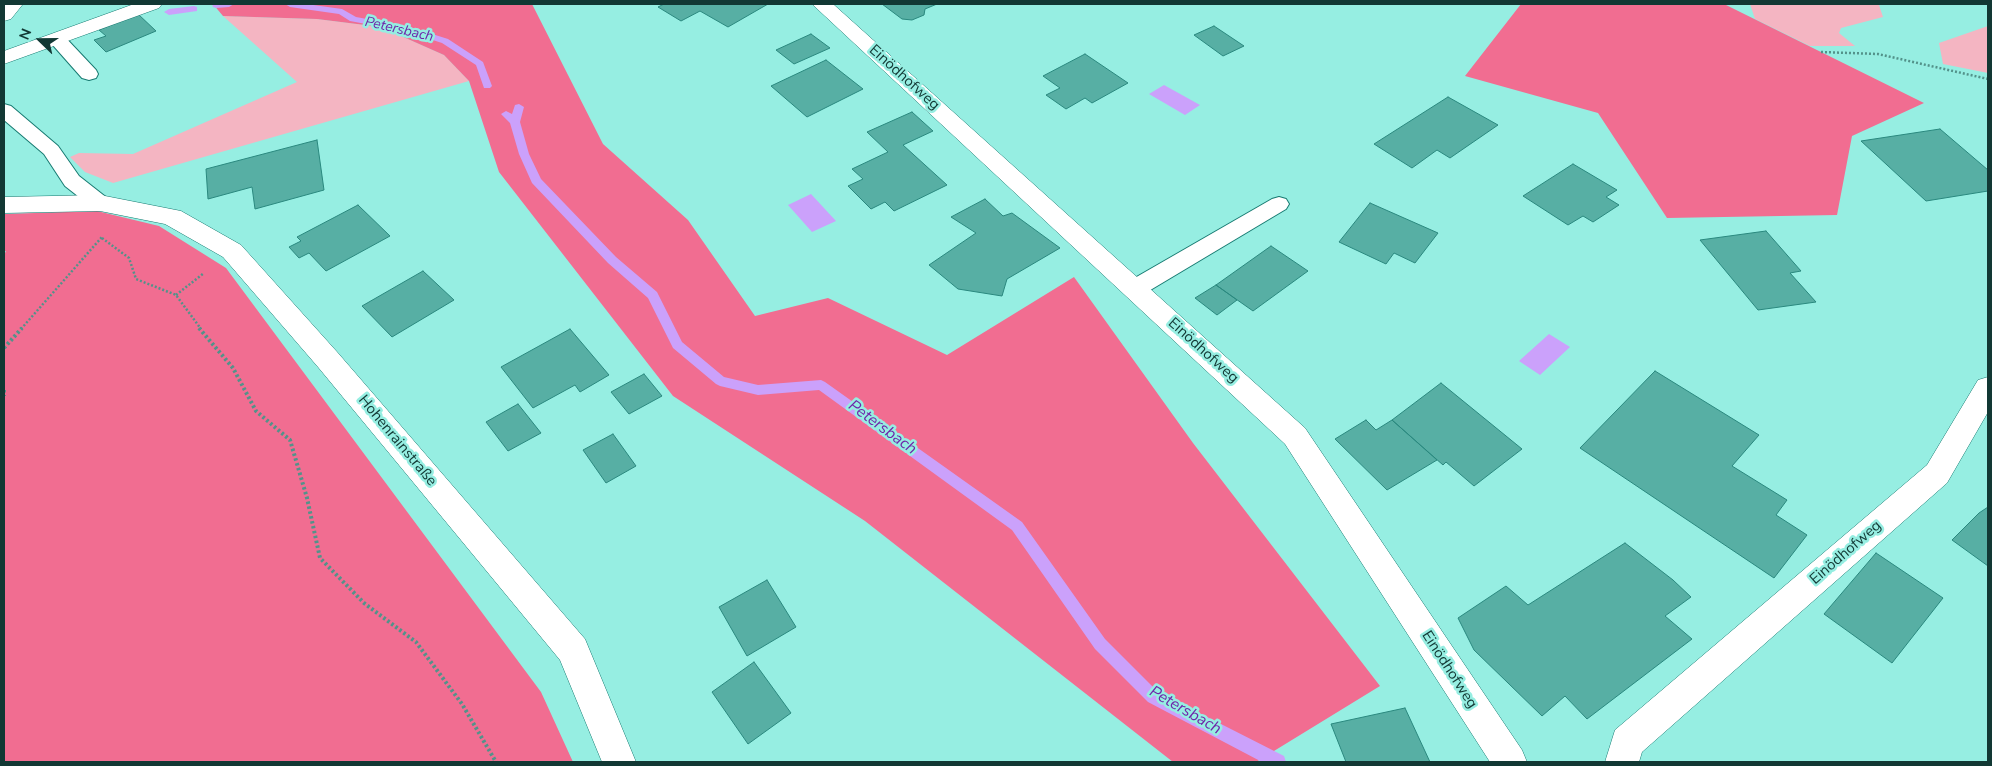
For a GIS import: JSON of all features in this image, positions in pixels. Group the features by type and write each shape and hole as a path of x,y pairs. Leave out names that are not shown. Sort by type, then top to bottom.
{"street":[{"path":"4,15 13,4"},
{"path":"4,58 152,4"},
{"name":"Einödhofweg","path":"822,4 1295,436 1510,762"},
{"name":"Hohenrainstraße","path":"4,205 100,203 172,218 232,251 328,360 573,650 619,762"},
{"name":"Einödhofweg","path":"1622,762 1627,742 1937,474 1988,388"}],"lane":[{"path":"57,39 89,74"},
{"name":"Hohenrainstraße","path":"4,110 52,150 72,181 100,203"},
{"path":"1134,289 1279,204"}],"path":[{"path":"1821,52 1878,54 1988,80"},
{"path":"4,348 102,238 100,203"},
{"path":"102,238 129,258 136,279 176,295 198,326 233,368 256,411 290,440 307,498 320,558 364,603 416,642 462,704 496,762"},
{"path":"4,390 4,396"}],"shaded area":[{"path":"213,4 532,4 603,144 688,220 755,316 828,298 947,355 1074,277 1193,443 1380,686 1256,762 1173,762 865,521 673,396 499,172 469,81 444,55 381,27 317,19 223,16"},
{"path":"1521,4 1724,4 1924,103 1852,136 1837,215 1667,218 1598,113 1465,76"},
{"path":"1750,4 1876,4 1879,5 1883,17 1841,28 1839,33 1855,46 1810,46 1755,19"},
{"path":"223,16 317,19 381,27 444,55 469,81 113,183 85,172 70,157 79,153 133,154 297,82"},
{"path":"1988,26 1988,73 1943,64 1939,43"},
{"path":"1164,85 1200,105 1185,115 1149,94"},
{"path":"811,194 836,221 812,232 788,205"},
{"path":"97,211 159,226 226,268 541,692 573,762 4,762 4,255 6,251 4,251 4,214"},
{"path":"1549,334 1570,347 1540,375 1519,361"}],"building":[{"path":"664,4 768,4 728,27 700,11 681,21 658,7"},
{"path":"882,4 937,4 925,9 924,15 912,20 902,19"},
{"path":"138,14 156,31 106,52 94,40 106,36 99,30"},
{"path":"1214,26 1244,46 1223,56 1194,35"},
{"path":"811,34 830,48 794,64 776,50"},
{"path":"1085,54 1128,83 1092,103 1085,98 1066,109 1046,95 1060,88 1043,76"},
{"path":"826,60 863,89 807,117 771,86"},
{"path":"1448,97 1498,125 1450,158 1437,150 1412,168 1374,144"},
{"path":"912,112 933,131 903,145 947,185 894,211 885,202 871,209 848,186 863,179 852,169 888,152 867,132"},
{"path":"1940,129 1988,170 1988,191 1926,201 1861,141"},
{"path":"317,140 324,190 255,209 252,187 208,199 206,169"},
{"path":"1573,164 1617,190 1606,197 1619,205 1593,222 1583,216 1568,225 1523,196"},
{"path":"985,199 1003,216 1012,213 1060,248 1007,279 1002,296 958,289 929,265 976,233 951,217"},
{"path":"1370,203 1438,233 1415,263 1394,253 1386,264 1339,242"},
{"path":"358,205 390,236 326,271 309,253 299,258 289,247 301,241 297,237"},
{"path":"1766,231 1801,271 1790,273 1816,302 1758,310 1700,240"},
{"path":"1271,246 1308,271 1253,311 1216,285"},
{"path":"423,271 454,300 392,337 362,306"},
{"path":"1216,285 1237,300 1217,315 1195,298"},
{"path":"570,329 609,375 580,392 575,385 533,408 501,367"},
{"path":"1655,371 1759,435 1732,466 1787,500 1776,515 1807,535 1774,578 1580,448"},
{"path":"644,374 662,396 629,414 611,392"},
{"path":"1441,383 1522,449 1474,486 1446,462 1443,465 1392,420"},
{"path":"518,404 541,433 508,451 486,422"},
{"path":"1366,420 1376,430 1392,420 1437,460 1387,490 1335,439"},
{"path":"613,434 636,466 606,483 583,450"},
{"path":"1988,507 1988,566 1952,540 1979,513"},
{"path":"1625,543 1673,580 1691,597 1665,616 1692,639 1587,719 1565,696 1542,716 1474,650 1458,618 1506,586 1528,605"},
{"path":"1876,553 1943,598 1892,663 1824,614"},
{"path":"767,580 796,627 747,656 719,607"},
{"path":"754,662 791,713 748,744 712,692"},
{"path":"1405,708 1430,762 1346,762 1331,724"}],"waterway":[{"name":"Petersbach","path":"216,5 229,4"},
{"name":"Petersbach","path":"290,4 342,12 353,19 410,30 445,41 480,64 487,86"},
{"name":"Petersbach","path":"169,12 194,9"},
{"path":"515,122 519,107"},
{"name":"Petersbach","path":"506,114 515,122"},
{"name":"Petersbach","path":"515,122 524,154 536,181 612,260 653,295 677,345 720,381 758,390 821,385 1017,526 1100,644 1153,697 1278,762"}]}
